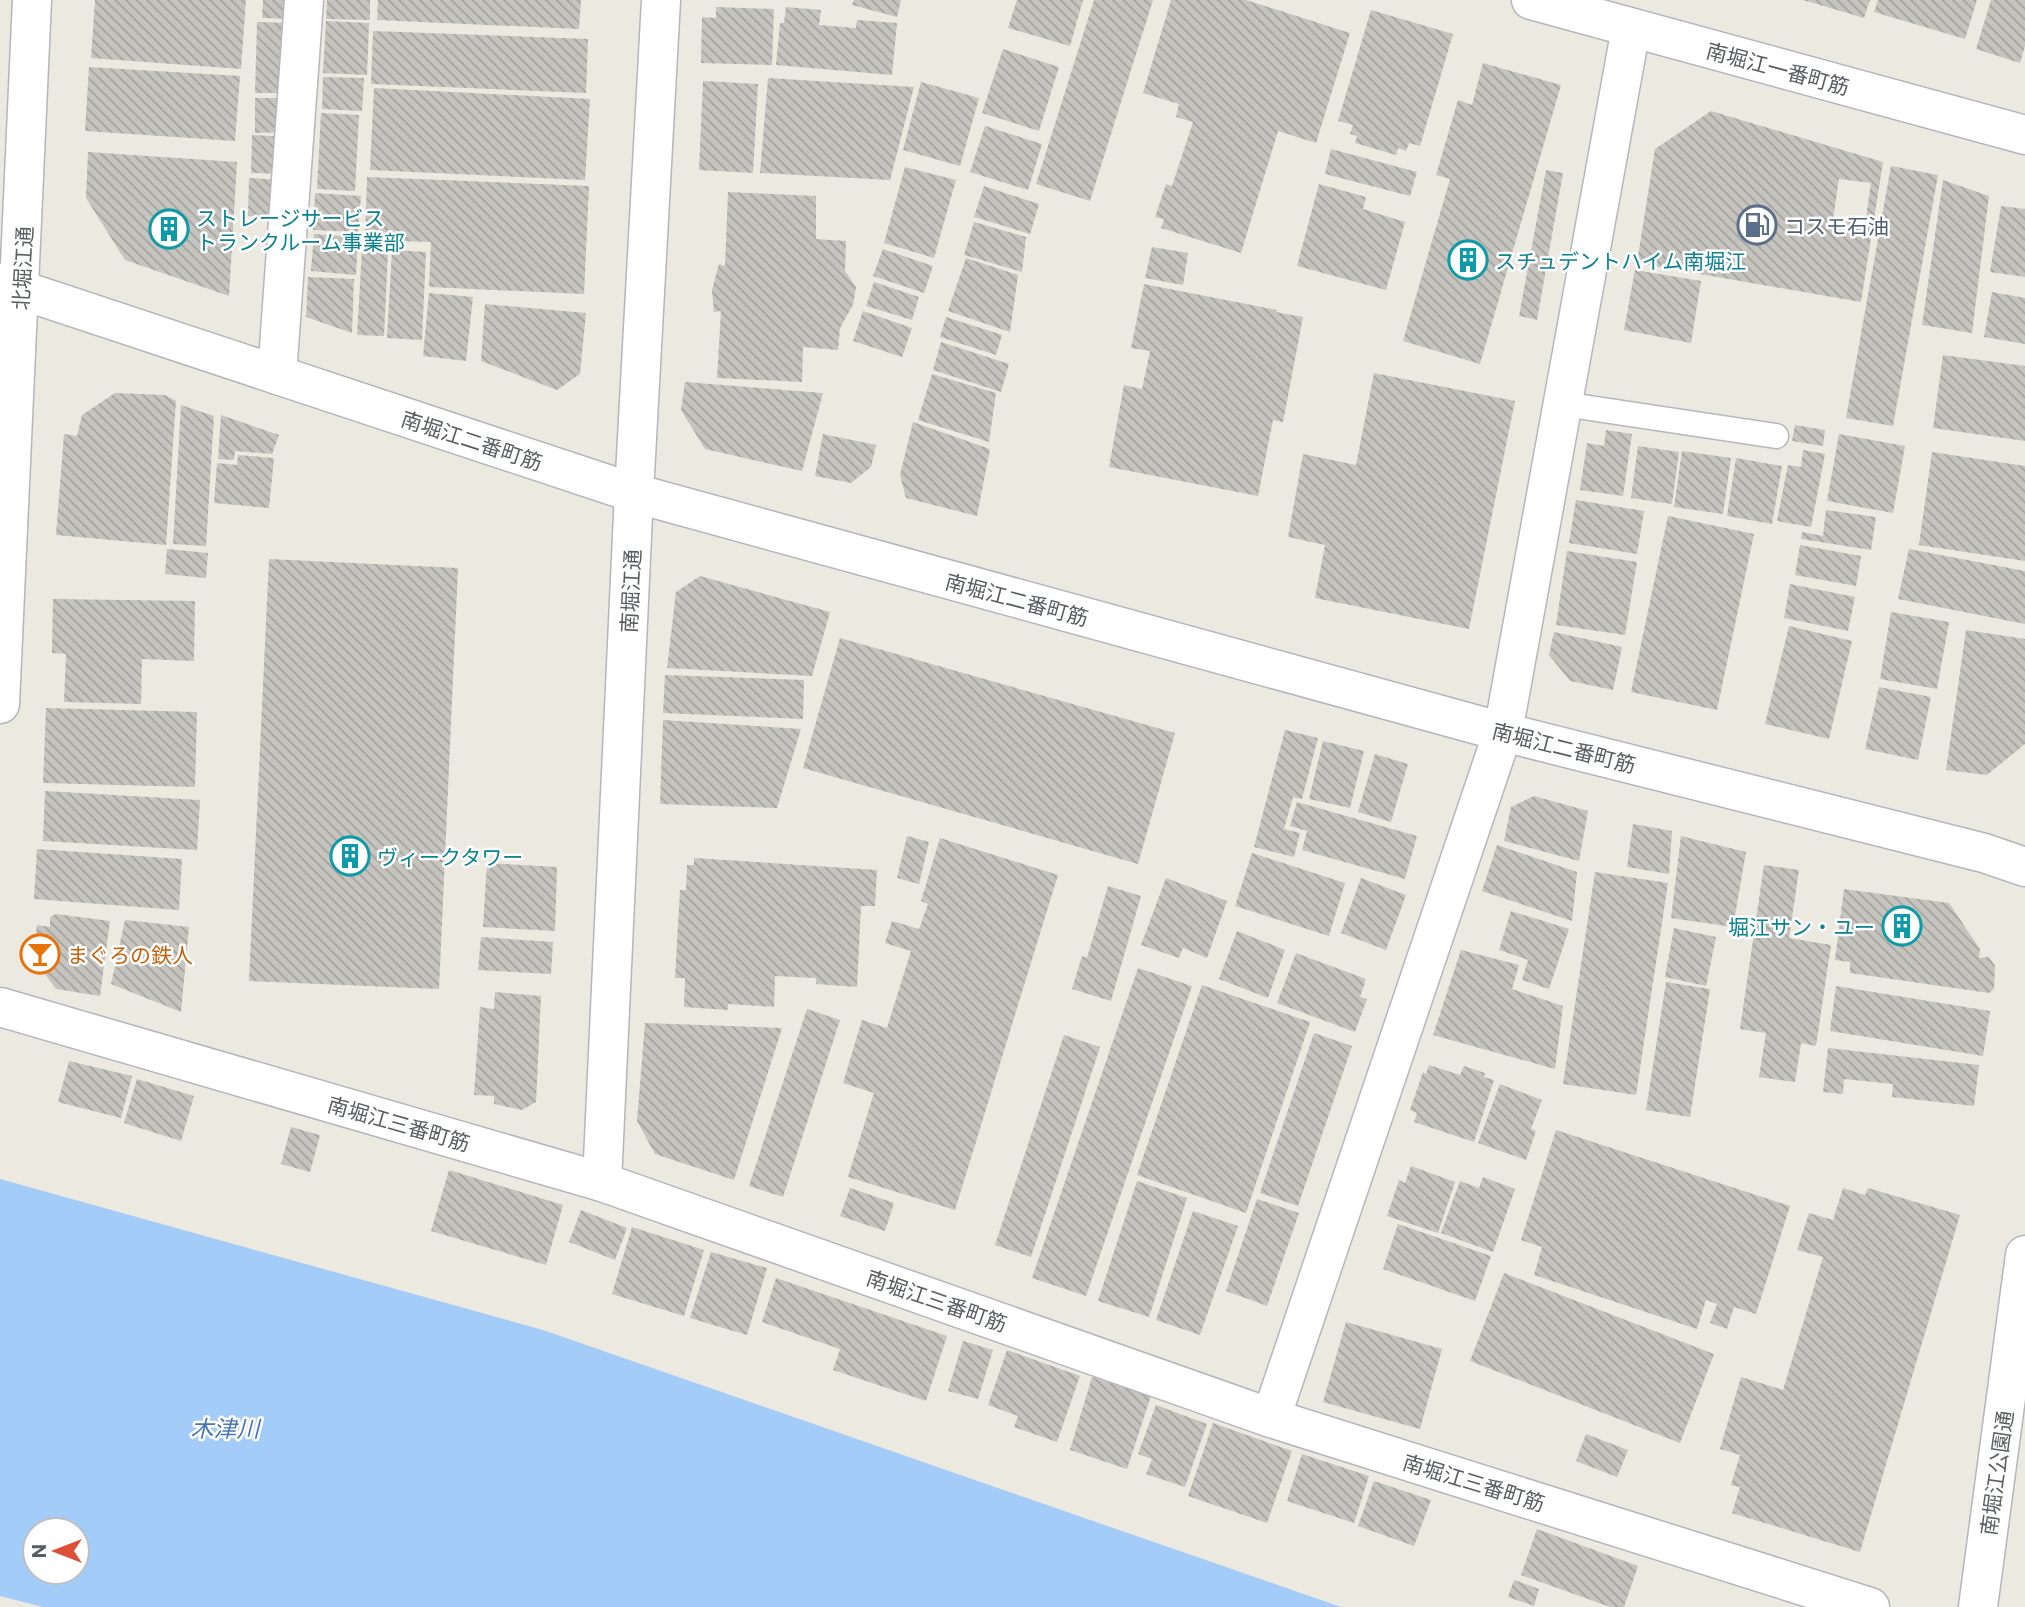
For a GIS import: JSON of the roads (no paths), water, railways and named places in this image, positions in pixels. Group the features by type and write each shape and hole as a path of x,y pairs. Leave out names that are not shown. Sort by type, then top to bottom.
{"street":[{"name":"北堀江通","path":"0,704 10,286 33,0"},
{"path":"277,375 304,0"},
{"name":"南堀江通","path":"602,1182 634,493 661,0"},
{"name":"南堀江一番町筋","path":"1531,0 2025,135"},
{"path":"1271,1418 1503,732 1631,28"},
{"name":"南堀江二番町筋","path":"10,286 634,493 1503,732 1971,850 2025,867"},
{"name":"南堀江三番町筋","path":"0,1007 602,1182 1271,1418 1870,1607"},
{"name":"南堀江公園通","path":"1978,1607 2025,1255"}],"lane":[{"path":"1563,404 1776,436"}],"water":[{"name":"木津川","path":"0,1179 543,1330 1341,1607 43,1607 0,1596"}],"place":[{"name":"コスモ石油","path":"1757,225"},
{"name":"ストレージサービス トランクルーム事業部","path":"169,229"},
{"name":"スチュデントハイム南堀江","path":"1468,260"},
{"name":"ヴィークタワー","path":"350,856"},
{"name":"堀江サン・ユー","path":"1902,926"},
{"name":"まぐろの鉄人","path":"40,954"}]}
